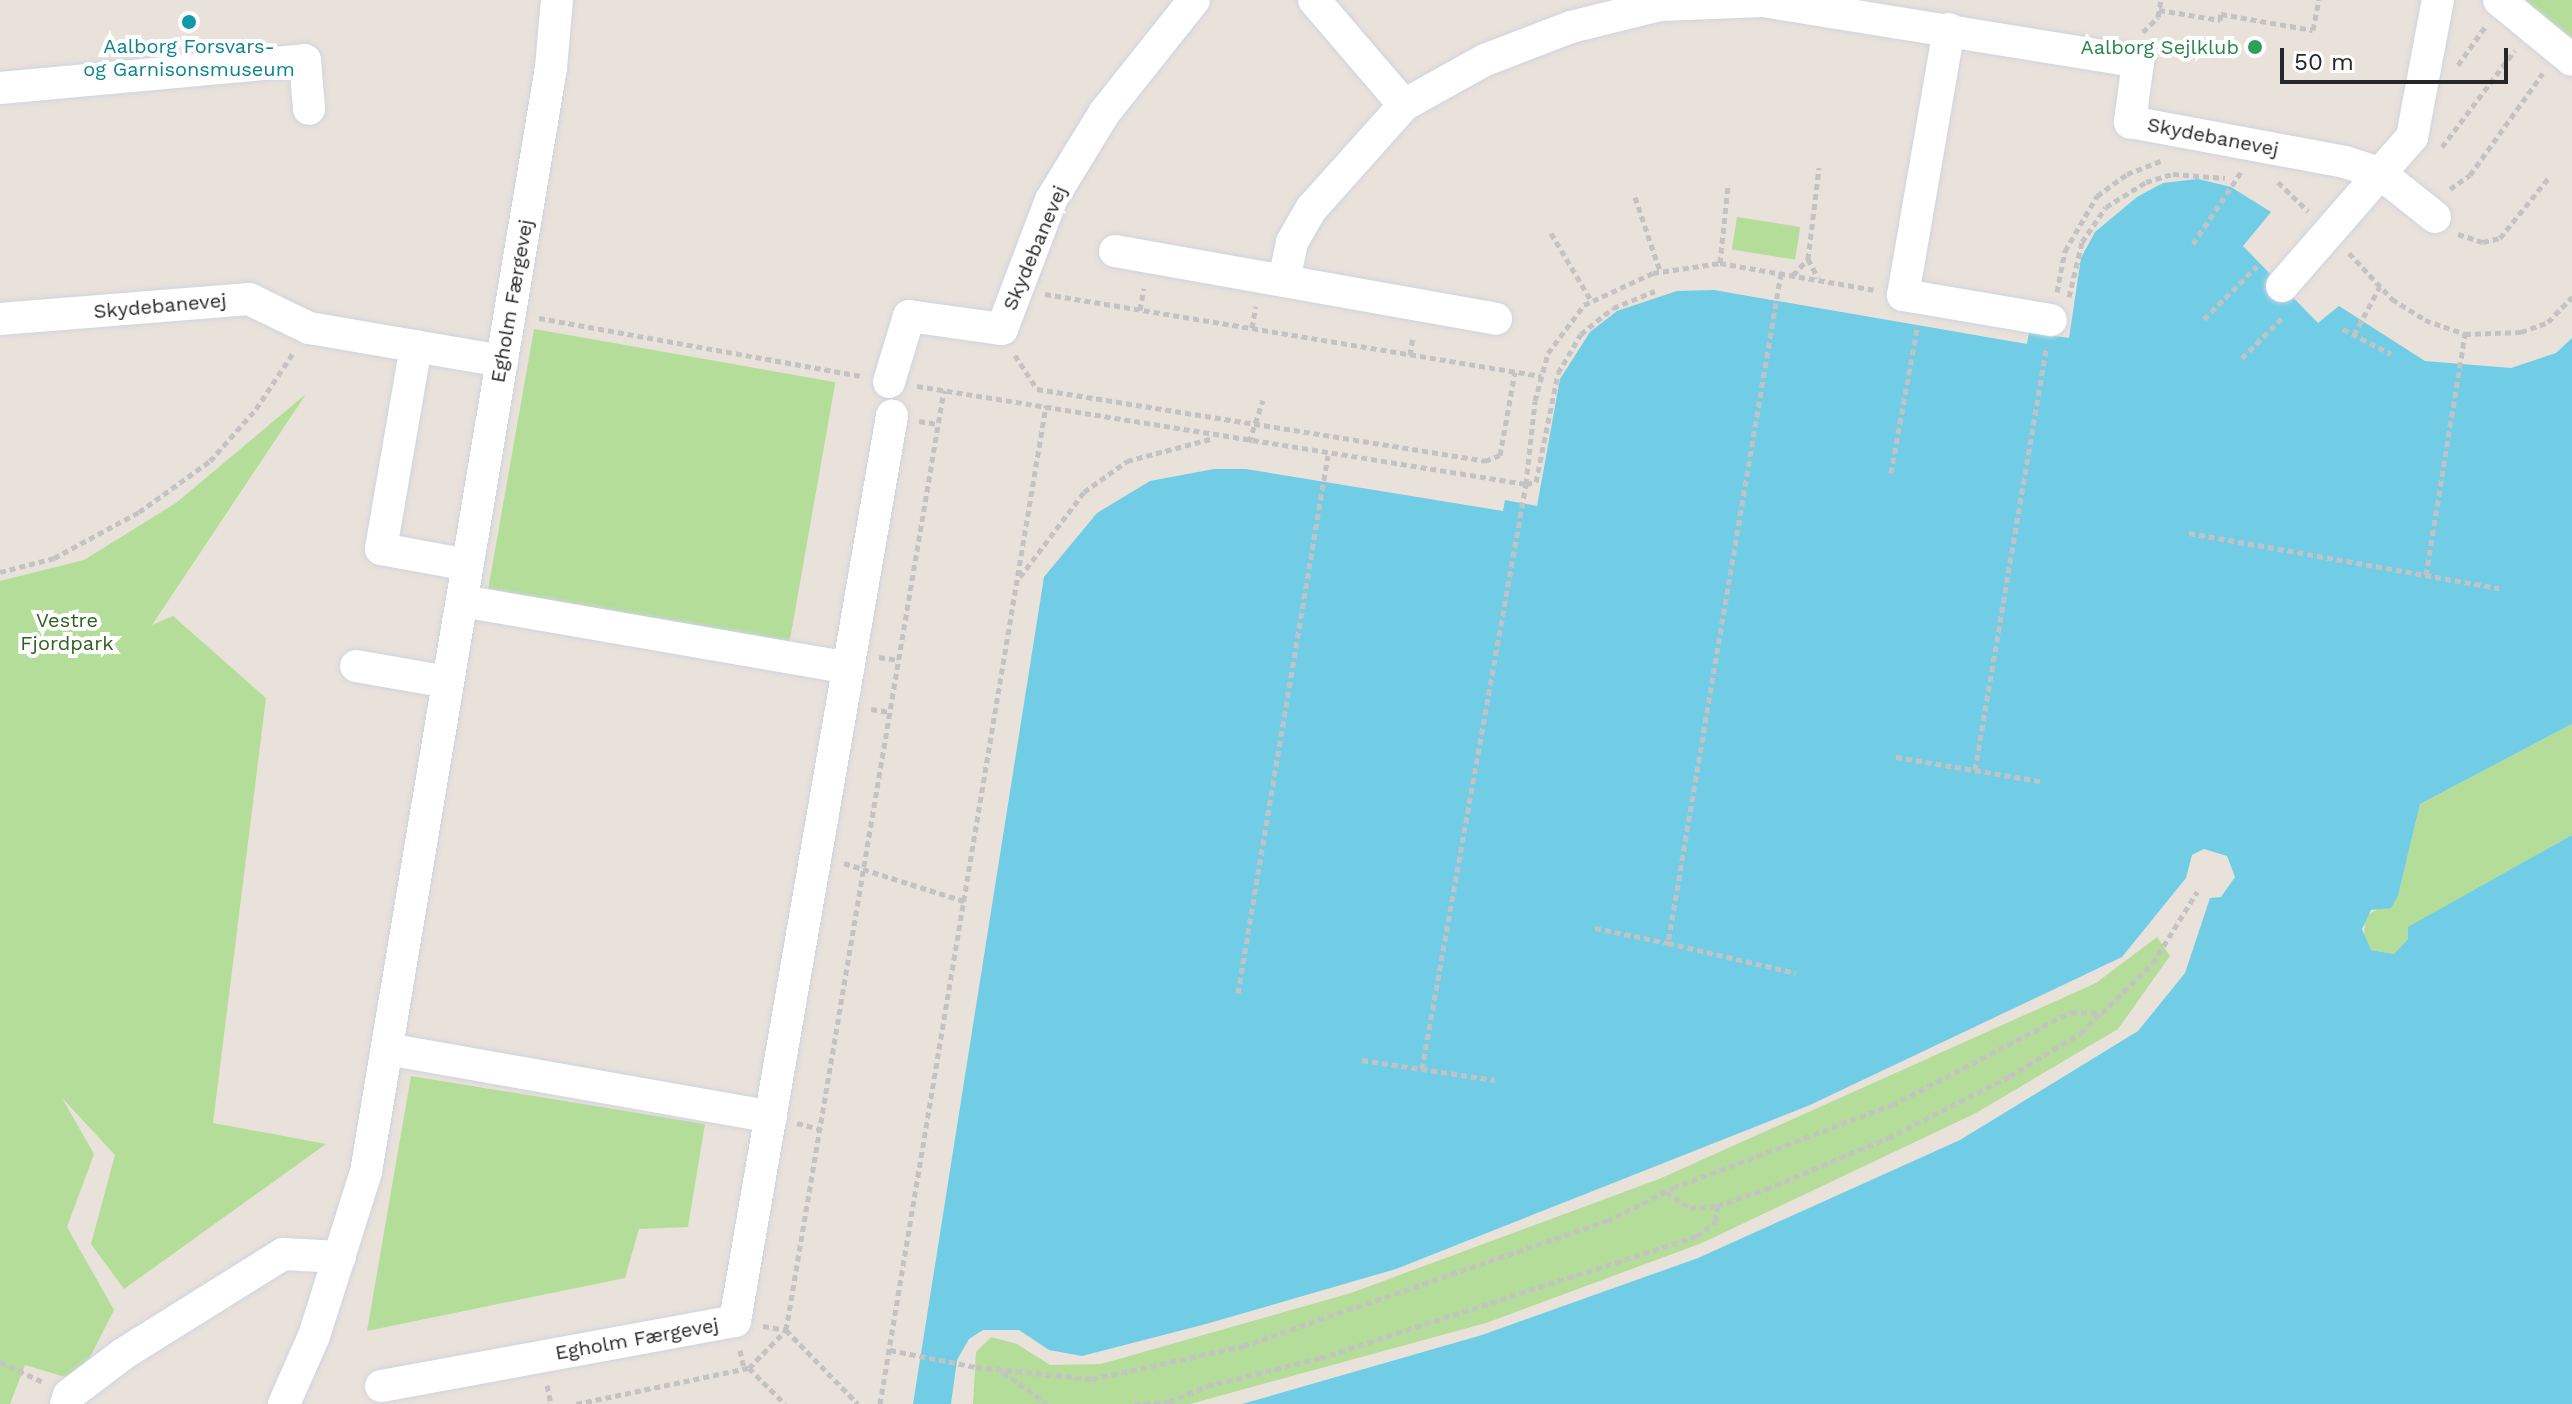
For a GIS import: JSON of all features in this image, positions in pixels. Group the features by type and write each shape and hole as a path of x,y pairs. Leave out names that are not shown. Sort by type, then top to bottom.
{"street":[{"name":"Egholm Færgevej","path":"284,1404 340,1257 366,1172 551,68 557,0"},
{"name":"Skydebanevej","path":"889,382 909,316 1002,329 1051,200 1105,112 1194,0"},
{"path":"1314,0 1404,105"},
{"name":"Skydebanevej","path":"1284,280 1292,242 1312,208 1404,105 1485,60 1571,27 1660,5 1763,0 2138,62 2130,122 2345,162 2381,174 2435,217"},
{"path":"2284,300 2412,137 2438,0"},
{"path":"2500,2 2566,55"},
{"path":"1949,29 1913,296 2060,310"},
{"path":"0,88 305,60 309,109"},
{"path":"1115,251 1496,319"},
{"name":"Skydebanevej","path":"0,319 249,299 309,328 502,361"},
{"path":"416,346 381,549 468,565"},
{"name":"Egholm Færgevej","path":"381,1386 735,1321 892,416"},
{"path":"462,601 848,668"},
{"path":"356,666 448,682"},
{"path":"387,1049 771,1117"},
{"path":"78,1401 123,1354 283,1254 340,1257"}],"path":[{"path":"2159,10 2220,20 2221,14 2313,30 2319,0"},
{"path":"2450,76 2500,2"},
{"path":"2445,144 2515,50"},
{"path":"2470,175 2566,55"},
{"path":"2193,244 2249,162"},
{"path":"1818,279 1808,259 1819,168"},
{"path":"1975,770 2060,310 2075,260 2106,207 2146,182 2173,174 2225,178"},
{"path":"2435,217 2469,239 2492,241 2507,233 2550,176"},
{"path":"1720,263 1728,185"},
{"path":"1635,197 1660,271"},
{"path":"1551,233 1592,302"},
{"path":"1793,275 1808,259"},
{"path":"1422,1069 1526,484 1541,376 1548,353 1592,302 1660,271 1720,263 1913,296 1891,473"},
{"path":"2204,319 2260,263"},
{"path":"1668,943 1781,273"},
{"path":"2354,335 2380,286"},
{"path":"1017,290 1541,376"},
{"path":"1017,581 1084,492 1127,461 1219,437 1526,484 1536,482 1558,373 1581,334 1613,308 1655,291"},
{"path":"2242,358 2284,300"},
{"path":"0,572 54,558 139,512 210,461 256,409 309,328"},
{"path":"1002,329 1037,389 1485,461 1500,455 1515,372"},
{"path":"2343,329 2391,354"},
{"path":"2426,575 2465,334"},
{"path":"1249,442 1263,400"},
{"path":"880,1404 967,902 1046,406"},
{"path":"1238,993 1328,455"},
{"path":"2189,533 2499,588"},
{"path":"1896,757 2040,781"},
{"path":"815,858 863,866 967,902"},
{"path":"1666,1192 1690,1208 1717,1206 1936,1115 2022,1069 2081,1033 2153,963 2197,892"},
{"path":"1595,928 1796,973"},
{"path":"890,1350 976,1367 1092,1379 1243,1346 1607,1221 1666,1192 1892,1105 2071,1012 2102,1013"},
{"path":"1362,1060 1495,1080"},
{"path":"1134,1404 1169,1402 1207,1386 1320,1358 1697,1236 1716,1221 1717,1206"},
{"path":"786,1330 858,1404"},
{"path":"0,1362 78,1401"},
{"path":"749,1368 785,1404"},
{"path":"999,1370 1047,1404"}],"green space":[{"path":"2518,0 2572,0 2572,38"},
{"path":"1737,217 1800,227 1795,260 1732,250"},
{"path":"534,329 835,382 790,642 488,589"},
{"name":"Vestre Fjordpark","path":"306,394 152,625 173,616 266,698 213,1123 326,1144 124,1289 91,1244 115,1155 62,1098 94,1154 67,1227 114,1310 89,1359 65,1377 25,1365 10,1404 0,1404 0,581 84,560 176,503"},
{"path":"2572,724 2572,835 2409,927 2408,939 2394,954 2371,950 2364,941 2365,917 2398,896 2420,804"},
{"path":"2157,937 2170,956 2118,1029 1976,1113 1702,1243 1486,1323 1190,1404 973,1404 976,1352 991,1337 1017,1344 1050,1365 1101,1364 1351,1293 1659,1179 2096,983"},
{"path":"411,1076 705,1124 688,1227 639,1229 625,1278 367,1331"}],"water":[{"path":"2198,179 2231,187 2271,212 2243,246 2318,323 2339,306 2425,361 2511,368 2556,353 2572,338 2572,724 2420,804 2398,896 2391,908 2371,910 2362,929 2371,950 2394,954 2408,939 2408,927 2572,835 2572,1404 1242,1404 1482,1335 1698,1258 1960,1140 2138,1031 2185,973 2210,898 2221,897 2235,877 2227,856 2204,849 2192,855 2186,878 2122,957 1810,1105 1396,1269 1206,1324 1082,1356 1049,1350 1019,1330 983,1330 969,1339 957,1360 951,1404 913,1404 1044,577 1097,513 1150,481 1214,469 1246,469 1503,511 1505,500 1537,506 1560,379 1590,332 1617,311 1677,291 1714,290 2027,344 2029,332 2069,338 2081,258 2095,232 2137,197 2163,183"}],"place":[{"name":"Aalborg Forsvars- og Garnisonsmuseum","path":"189,22"},
{"name":"Aalborg Sejlklub","path":"2255,47"}]}
